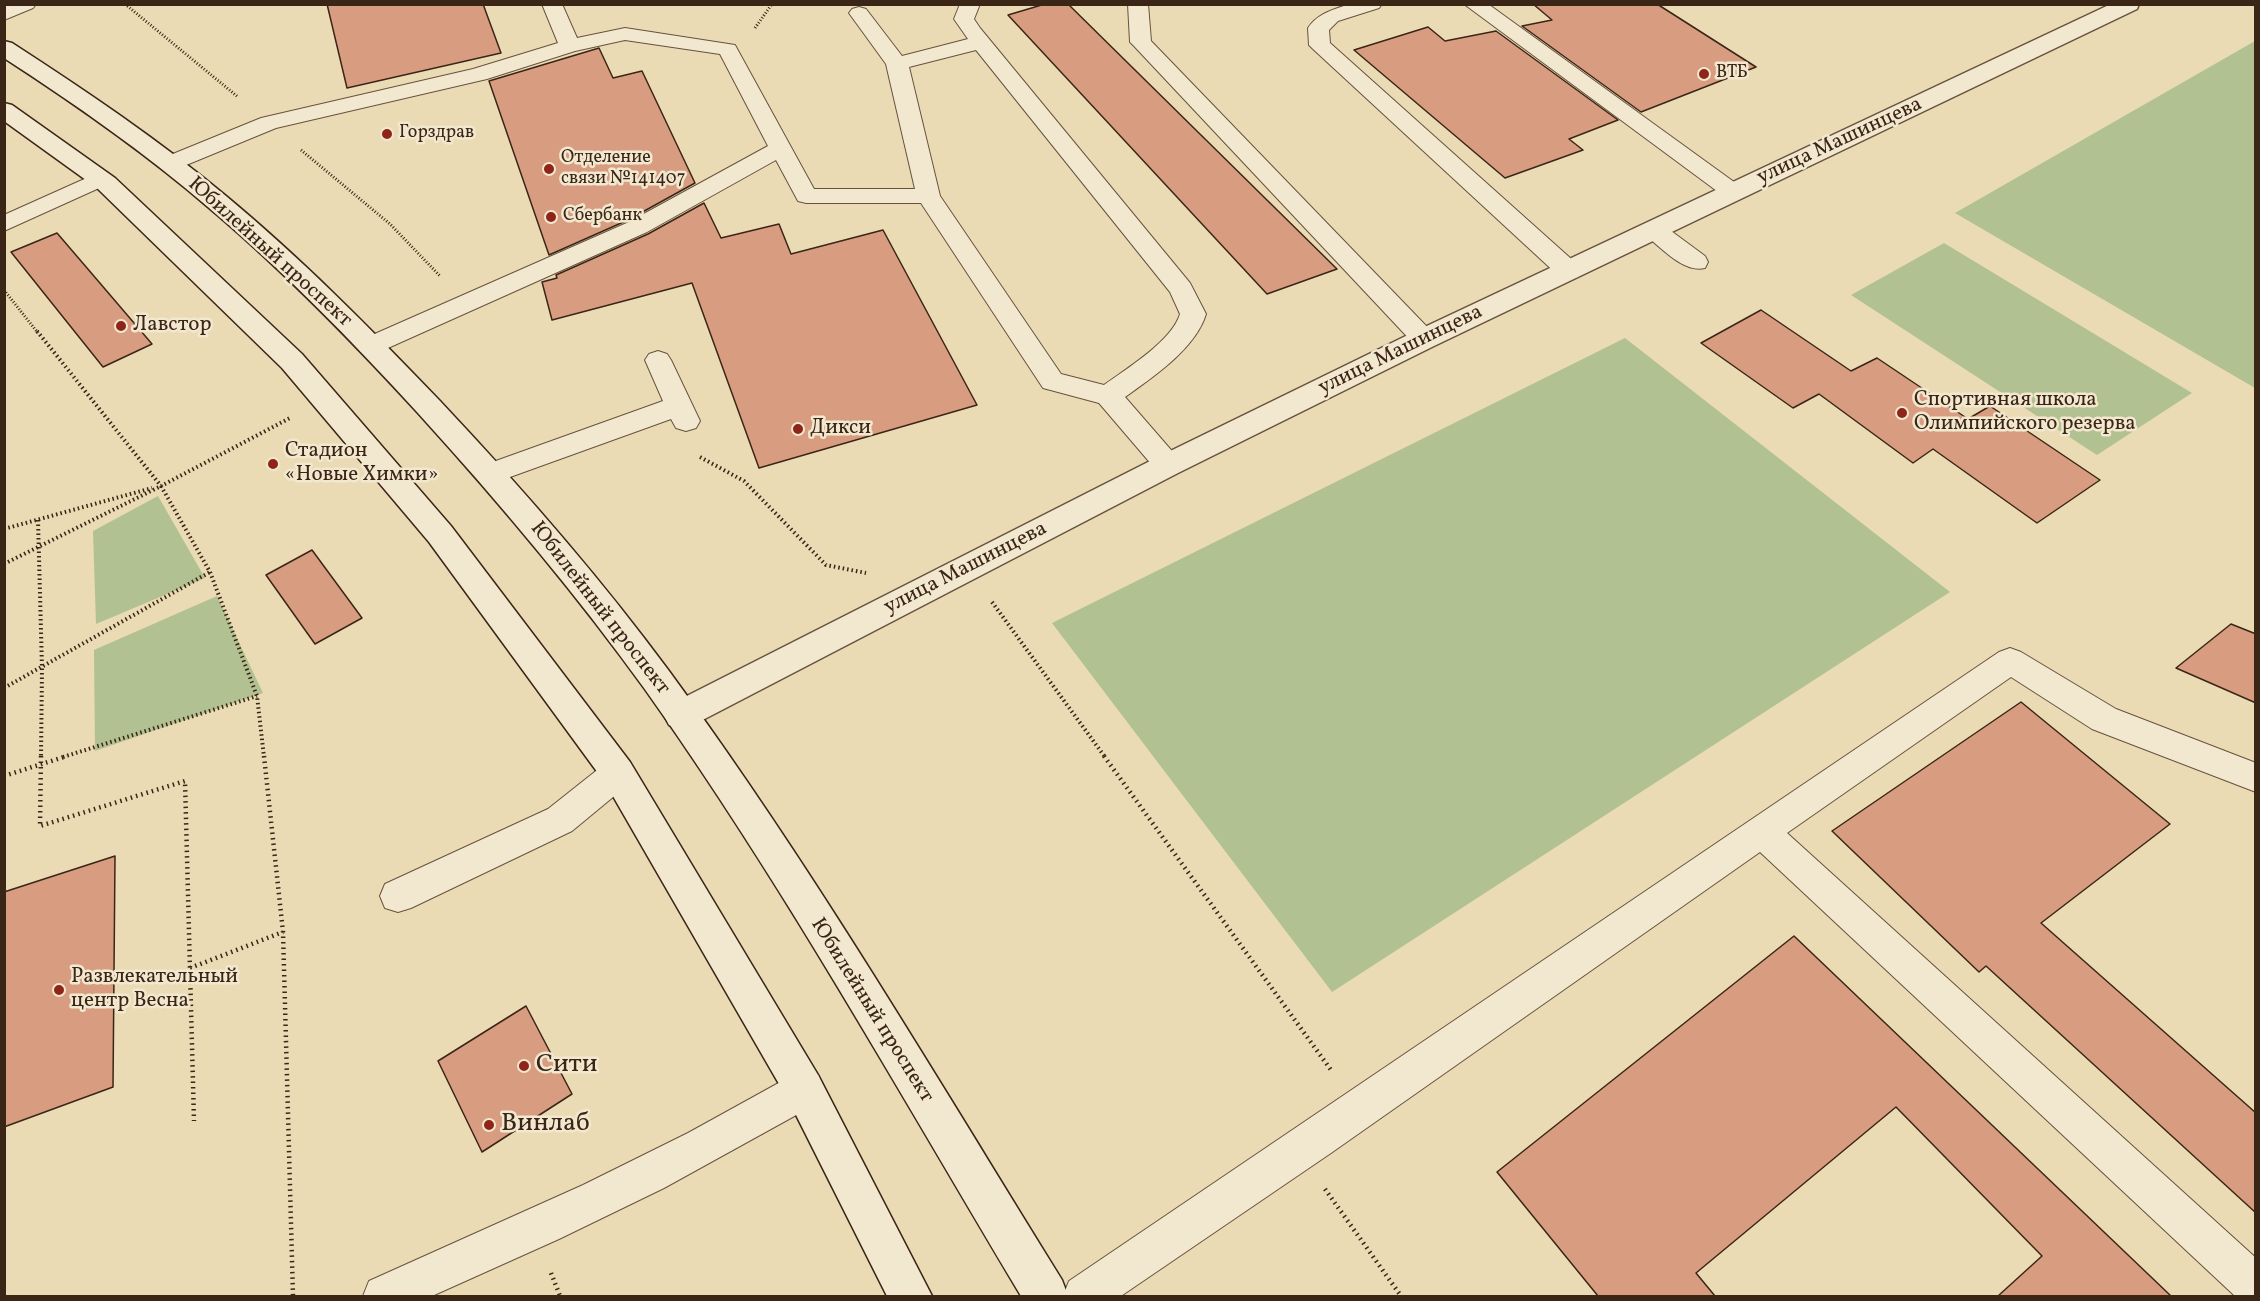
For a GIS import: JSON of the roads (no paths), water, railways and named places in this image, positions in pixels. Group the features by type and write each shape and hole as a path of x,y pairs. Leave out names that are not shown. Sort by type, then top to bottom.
{"main road":[{"name":"улица Машинцева","path":"681,715 1168,465 1424,339 2129,4"},
{"name":"Юбилейный проспект","path":"4,48 73,92 171,164 279,256 370,346 489,474 575,572 681,715 814,919 1046,1296"},
{"path":"4,110 100,179 298,369 440,534 618,774 804,1089 910,1296"}],"lane":[{"path":"4,14 26,4"},
{"path":"552,4 570,46"},
{"path":"970,4 964,19 1181,289 1193,314 1189,328 1148,367 1108,396"},
{"path":"1138,4 1141,42 1424,339"},
{"path":"1372,4 1331,17 1318,28 1320,45 1569,271"},
{"path":"1474,4 1733,192"},
{"path":"859,12 897,64 928,196 1052,381 1108,396 1168,465"},
{"path":"171,164 269,123 479,74 570,46 625,34 728,49 806,196 928,196"},
{"path":"897,64 981,42"},
{"path":"370,346 638,226 782,148"},
{"path":"4,224 100,179"},
{"path":"1654,230 1696,262"},
{"path":"489,474 636,422 683,414 658,360"},
{"path":"1084,1296 1299,1153 1359,1109 2010,661 2104,719 2256,778"},
{"path":"398,896 560,820 618,774"},
{"path":"1761,831 2256,1287"},
{"path":"384,1296 534,1230 731,1133 804,1089"}],"place":[{"name":"ВТБ","path":"1704,74"},
{"name":"Горздрав","path":"387,134"},
{"name":"Отделение связи №141407","path":"549,169"},
{"name":"Сбербанк","path":"551,217"},
{"name":"Лавстор","path":"121,326"},
{"name":"Спортивная школа Олимпийского резерва","path":"1902,413"},
{"name":"Дикси","path":"798,429"},
{"name":"Стадион «Новые Химки»","path":"273,464"},
{"name":"Развлекательный центр Весна","path":"59,990"},
{"name":"Сити","path":"524,1066"},
{"name":"Винлаб","path":"489,1125"}]}
